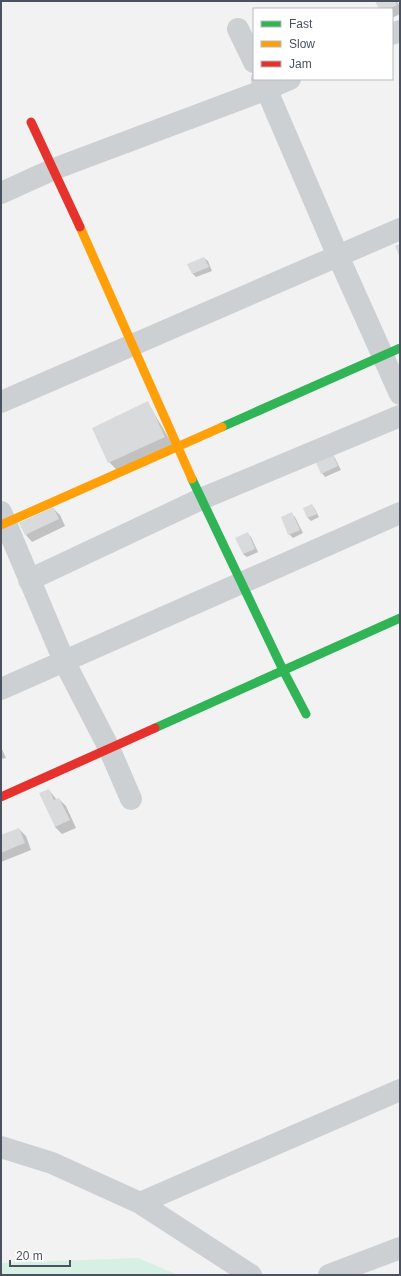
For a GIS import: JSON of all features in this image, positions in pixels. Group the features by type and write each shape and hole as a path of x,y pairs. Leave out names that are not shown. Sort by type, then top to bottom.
{"street":[{"path":"238,29 253,60"},
{"path":"1,193 54,169 264,84 285,80"},
{"path":"264,84 338,256 392,352 400,394"},
{"path":"31,122 54,169 133,344 177,447 283,670 306,714"},
{"path":"1,402 400,229"},
{"path":"131,799 109,748 64,661 3,520 177,447 392,352"},
{"path":"30,580 202,499 400,416"},
{"path":"1,689 400,513"},
{"path":"1,797 400,618"},
{"path":"140,1203 400,1090"},
{"path":"1,1147 52,1163 140,1203 251,1275"},
{"path":"329,1275 400,1248"}],"green space":[{"path":"138,1258 178,1275 1,1275 1,1263"}],"building":[{"path":"375,1 395,1 397,5 391,8 378,8"},
{"path":"400,244 400,258 395,246"},
{"path":"204,257 209,267 192,274 187,264"},
{"path":"148,401 165,437 108,463 92,428"},
{"path":"332,453 338,466 321,474 315,460"},
{"path":"312,504 317,514 307,518 303,508"},
{"path":"53,507 59,519 25,535 19,523"},
{"path":"292,512 300,530 288,535 281,517"},
{"path":"248,532 255,549 243,554 235,538"},
{"path":"49,789 54,800 59,798 70,820 55,827 39,793"},
{"path":"19,828 25,843 1,853 1,835"}],"traffic: fast":[{"path":"222,427 400,348"},
{"path":"192,479 283,670 306,714"},
{"path":"155,728 400,618"}],"traffic: slow":[{"path":"80,227 192,479"},
{"path":"1,525 222,427"}],"traffic: jam":[{"path":"31,122 80,227"},
{"path":"1,797 155,728"}]}
